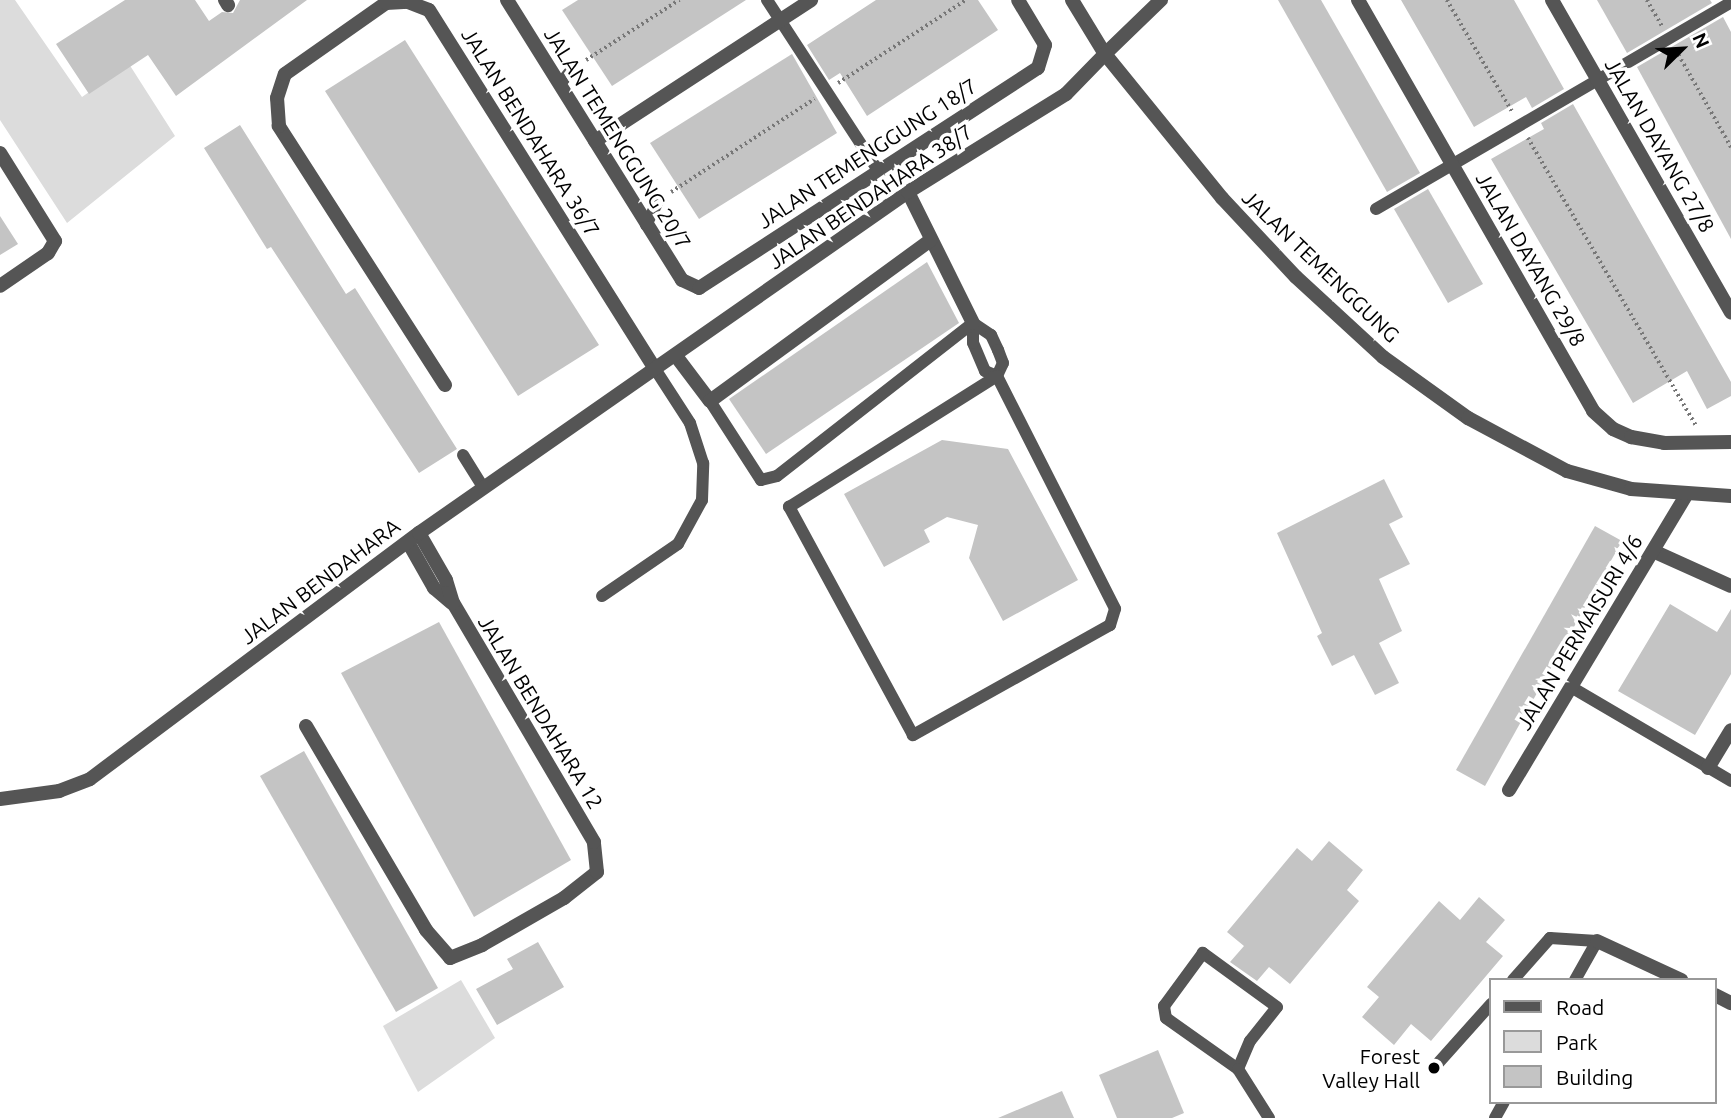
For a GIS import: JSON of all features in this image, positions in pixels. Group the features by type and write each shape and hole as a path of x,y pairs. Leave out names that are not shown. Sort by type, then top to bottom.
{"street":[{"path":"595,141 811,0"},
{"name":"JALAN TEMENGGUNG 18/7","path":"699,288 877,169 1038,68 1045,45 1018,0"},
{"name":"JALAN TEMENGGUNG","path":"1072,0 1105,54 1222,198 1296,277 1383,357 1468,418 1567,471 1631,489 1686,496 1731,496"},
{"name":"JALAN BENDAHARA 38/7","path":"655,369 908,192 1066,94 1161,0"},
{"name":"JALAN DAYANG 29/8","path":"1358,0 1593,411 1613,429 1631,437 1708,445 1731,442"},
{"name":"JALAN DAYANG 27/8","path":"1552,0 1726,290 1731,312"},
{"name":"JALAN TEMENGGUNG 20/7","path":"511,1 682,281 699,288"},
{"name":"JALAN BENDAHARA 36/7","path":"445,385 279,126 277,98 285,74 386,3 408,2 429,10 655,369"},
{"path":"0,153 52,231 54,241 48,253 0,286"},
{"path":"908,192 973,323"},
{"path":"676,356 710,401 931,240"},
{"name":"JALAN BENDAHARA","path":"0,799 48,793 90,779 413,538 655,369"},
{"name":"JALAN PERMAISURI 4/6","path":"1509,790 1686,496"},
{"name":"JALAN BENDAHARA 12","path":"306,726 426,930 450,958 482,945 584,886 597,872 594,842 453,603 434,588 413,538"},
{"path":"1653,551 1731,586"},
{"path":"1708,768 1731,730"},
{"path":"1597,941 1677,978"}],"lane":[{"path":"767,0 877,169"},
{"path":"1376,209 1731,2"},
{"path":"560,84 572,69"},
{"path":"646,225 658,201"},
{"path":"973,323 973,342 982,364 997,376 1115,609 1110,625 913,735 789,507 997,376 1003,363 998,349 990,335 973,323"},
{"path":"710,401 761,480 777,476 973,323"},
{"path":"602,596 678,544 702,500 703,463 690,423 655,369"},
{"path":"463,455 484,488"},
{"path":"1571,687 1731,781"},
{"path":"1515,978 1550,938 1597,941 1576,978"},
{"path":"1238,1069 1250,1041 1277,1007 1203,953 1164,1006 1166,1018 1238,1069 1269,1118"},
{"path":"1432,1070 1490,1005"}],"path":[{"path":"572,69 678,0"},
{"path":"1447,0 1708,445"},
{"path":"1647,0 1731,147"}],"green space":[{"path":"0,0 15,0 82,97 129,64 175,136 67,223 0,120"},
{"path":"461,980 495,1038 418,1092 383,1026"}],"building":[{"path":"125,0 195,0 209,21 222,12 233,13 240,0 307,0 176,96 148,55 89,94 56,44"},
{"path":"578,0 746,0 612,86 562,10"},
{"path":"876,0 978,0 998,30 867,116 840,73 829,80 807,45"},
{"path":"1278,0 1321,0 1420,173 1387,192"},
{"path":"1401,0 1514,0 1564,89 1532,108 1526,97 1474,127"},
{"path":"1597,0 1710,0 1712,3 1627,53"},
{"path":"1723,17 1731,32 1731,239 1637,67"},
{"path":"405,40 599,345 518,396 325,91"},
{"path":"792,54 837,133 699,219 650,143"},
{"path":"1573,104 1731,382 1731,396 1707,409 1687,371 1633,403 1491,159 1544,129 1541,123"},
{"path":"240,125 346,294 355,288 457,449 419,473 271,247 267,249 204,148"},
{"path":"1428,189 1483,284 1448,303 1394,209"},
{"path":"0,216 18,244 0,255"},
{"path":"927,262 959,323 766,454 729,399"},
{"path":"942,440 1008,449 1078,580 1003,621 969,558 978,525 947,517 924,530 930,542 884,567 844,494"},
{"path":"1384,479 1403,517 1389,524 1410,564 1379,579 1402,631 1379,643 1399,683 1375,695 1354,655 1332,666 1317,636 1322,633 1277,533"},
{"path":"1595,526 1622,541 1485,786 1456,770"},
{"path":"1670,604 1717,632 1731,609 1731,674 1695,735 1618,691"},
{"path":"439,622 571,860 474,917 341,673"},
{"path":"304,751 438,988 396,1012 260,776"},
{"path":"1329,841 1363,870 1347,890 1359,901 1290,984 1269,967 1257,981 1230,962 1244,946 1227,932 1297,848 1312,861"},
{"path":"1479,897 1505,920 1486,942 1503,956 1431,1041 1411,1024 1394,1045 1362,1017 1379,997 1367,987 1439,901 1460,920"},
{"path":"538,942 564,987 497,1025 476,989 513,969 507,959"},
{"path":"1158,1050 1184,1113 1172,1118 1117,1118 1099,1075"},
{"path":"1062,1091 1074,1118 998,1118"}],"place":[{"name":"Forest Valley Hall","path":"1434,1068"}]}
